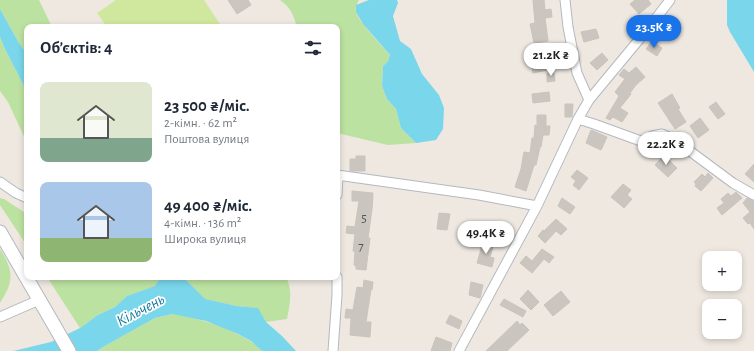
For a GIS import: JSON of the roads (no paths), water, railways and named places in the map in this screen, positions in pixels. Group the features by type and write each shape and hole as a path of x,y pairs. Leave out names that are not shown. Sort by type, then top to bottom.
{"main road":[{"path":"0,232 24,274"},
{"path":"28,280 69,351"}],"street":[{"path":"565,0 568,27 577,73 589,100"},
{"path":"459,351 537,206 578,119 589,100 670,0"},
{"path":"578,119 638,140 646,141 652,136 662,134 679,143 733,183 754,195"},
{"path":"340,175 479,195 537,206"},
{"path":"0,182 24,197"},
{"path":"333,351 337,280"},
{"path":"0,317 39,300"}],"water":[{"path":"369,0 397,0 398,3 393,16 400,41 411,49 422,74 439,95 444,108 443,129 436,140 416,143 401,128 396,109 387,99 382,86 383,66 388,61 390,55 363,24 356,12 356,5"},
{"path":"727,0 754,0 754,72 727,25"},
{"path":"0,9 24,50 24,86 5,49 0,37"},
{"name":"Кільчень","path":"159,280 186,280 205,299 237,306 258,308 266,322 296,351 262,351 251,341 238,334 206,321 172,314 155,318 97,351 13,351 51,342 80,328 98,315 115,307 127,296 155,286"}]}
